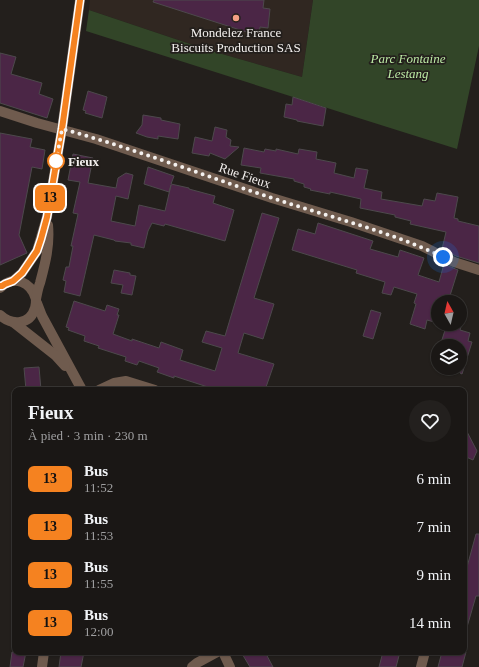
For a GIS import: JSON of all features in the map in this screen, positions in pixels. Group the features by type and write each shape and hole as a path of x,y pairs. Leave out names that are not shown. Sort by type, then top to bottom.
{"street":[{"path":"13,281 22,273 37,251 47,217 62,129 80,0"},
{"name":"Rue Fieux","path":"0,111 96,139 272,198 351,222 422,246 454,262 479,270"},
{"path":"4,320 20,322 32,315 35,309 47,254 49,236 47,217"},
{"path":"1,287 13,281 20,281 31,287 42,316 80,387"},
{"path":"4,320 55,355 73,375"},
{"path":"105,387 114,383 126,381 145,387"},
{"path":"42,667 44,655"},
{"path":"192,667 212,655"},
{"path":"224,655 230,667"},
{"path":"421,667 424,655"}],"shaded area":[{"name":"Mondelez France Biscuits Production SAS","path":"90,0 313,0 302,77 208,50 89,10"}],"green space":[{"name":"Parc Fontaine Lestang","path":"313,0 479,0 479,46 457,149 86,31 89,10 208,50 302,77"}],"building":[{"name":"Mondelez France Biscuits Production SAS","path":"154,0 264,0 263,8 270,9 268,28 260,27 259,36 153,2"},
{"path":"0,53 16,57 11,74 42,83 39,94 53,99 47,118 0,103"},
{"path":"88,91 107,97 102,118 85,113 86,111 83,110"},
{"path":"293,97 326,108 323,126 284,117 286,104 292,105"},
{"path":"143,115 161,118 161,120 180,124 178,139 158,136 158,139 136,133 142,125"},
{"path":"215,127 227,130 226,137 231,140 230,146 239,147 225,159 210,153 209,156 192,153 195,137 212,141"},
{"path":"0,133 32,139 30,147 45,150 42,169 32,167 19,235 27,253 0,265"},
{"path":"244,148 264,152 265,149 276,151 276,149 298,154 299,149 317,152 316,159 336,163 334,173 354,178 356,168 368,170 364,188 382,192 381,199 422,206 424,199 435,201 437,193 458,197 454,218 458,219 458,221 479,226 479,263 456,256 442,249 446,232 410,224 411,221 395,217 395,215 360,208 361,199 330,192 330,194 310,190 311,189 304,187 304,184 294,181 294,179 260,173 261,168 241,165"},
{"path":"73,154 93,158 88,183 116,188 118,178 126,173 133,175 128,199 116,196 111,221 135,226 139,205 165,211 171,185 169,192 144,184 148,167 174,176 171,184 215,196 213,203 234,210 225,241 165,224 164,226 152,223 148,231 144,248 131,245 131,243 115,241 94,235 80,296 64,292 66,281 63,280 66,267 69,267 73,246 71,246 78,214 73,213 80,182 68,180"},
{"path":"262,213 279,218 254,298 274,304 263,339 244,333 238,353 274,364 266,387 208,387 174,376 174,378 157,372 159,368 139,361 137,365 125,361 126,357 98,348 99,346 84,341 85,336 68,330 69,328 66,327 74,301 105,311 107,305 119,309 117,315 119,315 113,334 159,348 161,342 183,350 180,360 215,371 222,348 202,342 206,331 225,336"},
{"path":"318,223 373,241 370,249 398,257 400,250 424,258 418,275 439,282 444,264 458,270 450,295 431,295 431,321 427,320 425,329 410,324 416,304 414,303 417,294 394,287 391,295 382,293 385,282 356,273 357,270 292,250 298,229 315,234"},
{"path":"114,270 130,273 130,275 136,276 132,295 121,293 123,285 111,283"},
{"path":"371,310 381,313 373,339 363,336"},
{"path":"445,331 463,331 470,333 468,341 472,342 467,358 467,339 442,339"},
{"path":"39,367 41,387 26,387 24,368"},
{"path":"467,432 477,451 473,460 467,457"},
{"path":"476,534 479,534 479,596 476,596 467,627 467,567"},
{"path":"12,652 12,655 25,655 23,667 10,667"},
{"path":"61,655 83,655 81,667 59,667"},
{"path":"243,655 267,655 273,667 250,667"},
{"path":"382,655 399,655 396,667 379,667"},
{"path":"441,655 465,655 462,667 438,667"}],"bus line":[{"name":"13","path":"0,286 13,281 22,273 37,251 41,239 47,217 62,129 80,0"}],"place":[{"name":"Mondelez France Biscuits Production SAS","path":"236,18"},
{"name":"Fieux","path":"56,161"}],"route":[{"path":"56,161 55,168 62,129 272,198 351,222 422,246 443,257"}]}
